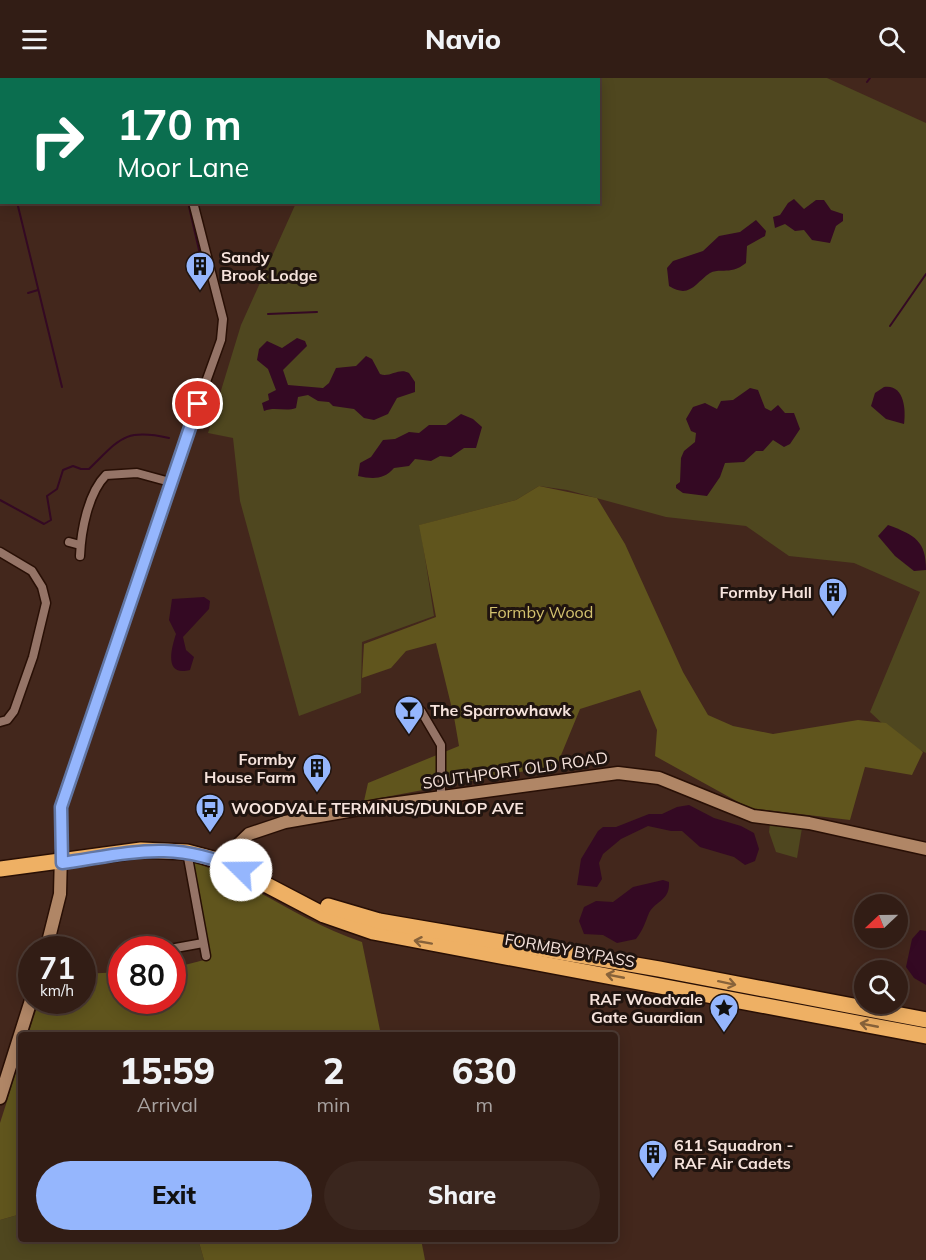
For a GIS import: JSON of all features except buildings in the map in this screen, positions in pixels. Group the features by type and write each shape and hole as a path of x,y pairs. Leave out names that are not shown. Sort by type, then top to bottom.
{"highway":[{"path":"0,868 151,841 182,842 224,857"},
{"path":"61,858 141,850 187,852 224,857"},
{"name":"FORMBY BYPASS","path":"224,857 328,906 356,915 926,1020"},
{"name":"FORMBY BYPASS","path":"224,857 324,915 373,932 926,1036"},
{"path":"629,964 656,975 697,984 700,993"}],"street":[{"path":"50,936 60,894 61,807 170,482 221,340 224,319 194,204"},
{"path":"80,556 80,544 94,495 106,475 137,473 170,482"},
{"path":"69,542 80,544"},
{"path":"0,552 32,571 42,587 46,603 33,657 14,711 7,720 0,722"},
{"path":"421,711 441,745 441,798"},
{"name":"SOUTHPORT OLD ROAD","path":"224,857 249,834 285,822 383,805 618,773 659,778 753,816 809,823 926,849"},
{"path":"187,852 206,956"},
{"path":"186,946 203,943"},
{"path":"21,1032 27,1014"},
{"path":"0,1098 18,1041"}],"shaded area":[{"path":"600,78 827,78 926,123 926,753 900,740 870,712 920,592 854,563 789,556 746,526 666,517 567,490 539,486 516,500 420,525 434,616 362,642 361,693 299,716 240,501 233,438 208,433 241,325 296,204 600,204"},
{"path":"794,199 804,209 816,200 824,200 831,210 843,214 843,221 836,226 830,243 812,240 804,230 795,231 785,224 775,228 773,217 780,215 788,203"},
{"path":"756,220 766,231 765,236 747,246 746,263 735,269 714,271 687,290 676,290 669,286 667,268 673,261 703,251 719,236 740,232"},
{"path":"297,338 305,341 307,346 283,370 288,385 323,388 329,383 336,368 356,366 366,356 372,359 380,374 387,375 402,371 409,373 415,382 415,392 397,398 388,414 374,420 364,418 354,409 333,406 329,402 318,401 308,395 298,397 296,408 264,411 262,403 269,400 268,394 276,390 268,369 257,360 259,349 267,341 282,348"},
{"path":"884,387 891,387 900,393 905,411 904,424 886,419 871,406 875,393"},
{"path":"750,388 758,390 765,408 771,411 778,405 785,413 794,413 800,429 790,444 784,447 773,440 763,451 756,451 744,462 725,463 720,477 707,496 683,493 676,488 676,485 680,482 681,458 684,451 695,442 696,433 691,431 686,419 693,407 705,403 717,409 721,401 733,400"},
{"path":"461,414 473,419 482,427 476,448 464,448 451,457 440,456 431,461 415,459 409,466 394,468 382,477 358,476 360,463 371,457 383,440 395,439 409,432 419,433 429,425 446,425"},
{"path":"888,525 917,540 924,552 926,570 914,571 895,556 878,536"},
{"path":"204,597 210,601 209,609 183,637 186,650 194,657 190,670 176,669 171,660 176,634 169,620 172,599"},
{"path":"689,805 714,818 741,826 754,833 759,849 755,861 745,865 734,857 700,847 682,831 648,826 621,839 603,854 599,863 602,879 597,887 577,885 581,859 598,831 603,827 616,827 649,814 662,814 677,807"},
{"path":"770,823 802,828 797,858 776,852 769,832"},
{"path":"663,880 669,882 667,893 649,913 636,939 617,943 603,935 584,934 579,921 584,907 596,901 613,902 633,887"},
{"path":"920,930 926,931 926,985 914,978 908,970 912,939"},
{"path":"18,1215 18,1242 199,1242 204,1260 0,1260 0,1220"}],"green space":[{"name":"Formby Wood","path":"539,486 597,498 625,544 683,672 708,715 733,726 773,734 858,720 886,723 923,752 912,775 865,767 850,820 749,808 655,756 657,730 640,690 580,709 557,765 364,801 368,783 459,746 436,643 406,651 391,668 362,678 364,644 436,617 419,525 516,500"},
{"path":"191,861 234,880 318,924 362,942 380,1032 29,1032 35,1014 96,1014 96,973 108,973 108,1014 186,1014 186,965 208,959"},
{"path":"18,1066 18,1215 0,1220 0,1123"},
{"path":"199,1242 422,1242 425,1260 204,1260"}],"waterway":[{"path":"867,82 870,78"},
{"path":"17,204 62,387"},
{"path":"188,204 202,263"},
{"path":"890,326 926,274"},
{"path":"28,293 38,290"},
{"path":"268,314 317,312"},
{"path":"0,500 44,524 51,520 47,496 57,489 63,470 73,466 89,469 124,438 142,434 169,438"}],"place":[{"name":"Sandy Brook Lodge","path":"200,292"},
{"name":"Formby Hall","path":"833,618"},
{"name":"The Sparrowhawk","path":"409,736"},
{"name":"Formby House Farm","path":"317,794"},
{"name":"WOODVALE TERMINUS/DUNLOP AVE","path":"210,834"},
{"name":"RAF Woodvale Gate Guardian","path":"724,1034"},
{"name":"611 Squadron - RAF Air Cadets","path":"653,1180"}],"route":[{"path":"198,404 61,807 59,829 62,863 141,850 163,849 205,856 241,870"}]}
